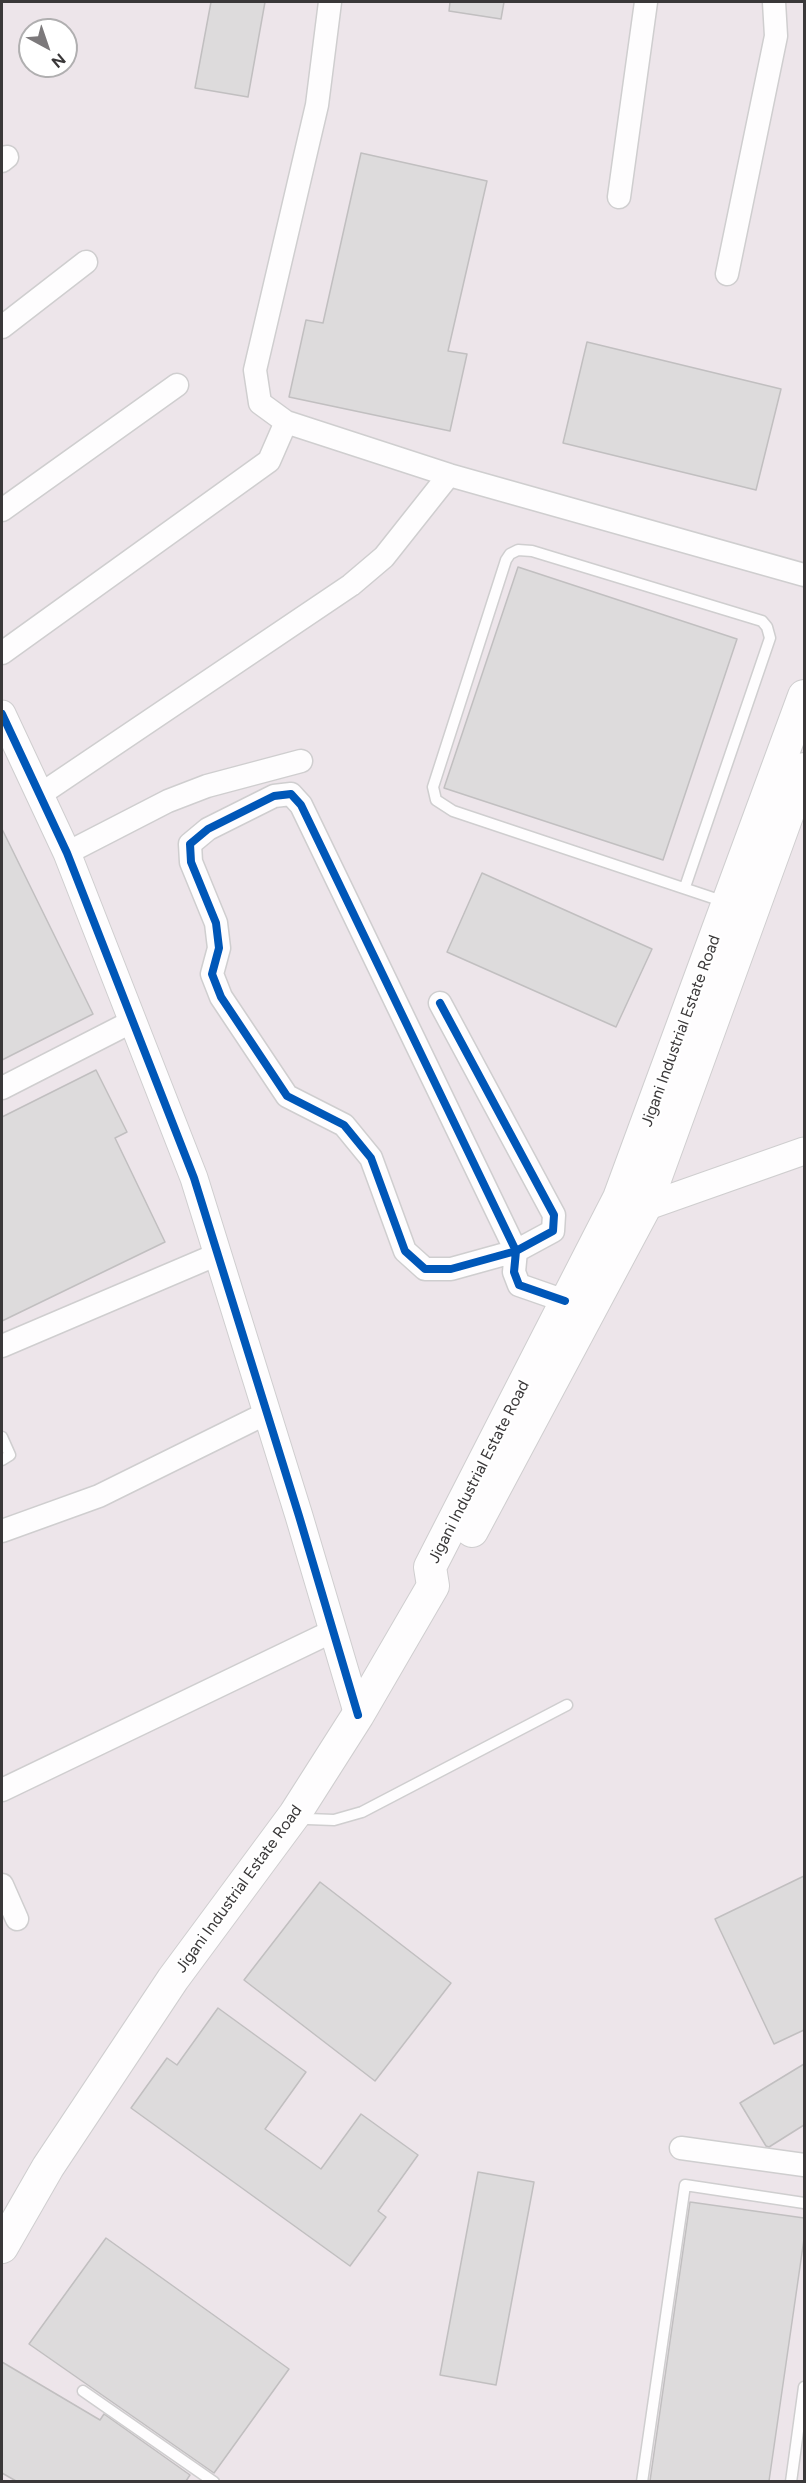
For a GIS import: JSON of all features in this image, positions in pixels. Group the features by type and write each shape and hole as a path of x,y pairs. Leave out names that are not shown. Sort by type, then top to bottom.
{"main road":[{"name":"Jigani Industrial Estate Road","path":"433,1586 430,1567 565,1301 632,1202 728,903 804,696"},
{"name":"Jigani Industrial Estate Road","path":"2,2247 48,2167 173,1979 295,1814 358,1716 433,1586 446,1576 467,1540 632,1202 804,769"}],"street":[{"path":"330,2 316,105 255,370 260,403 286,422 449,475 804,575"},
{"path":"619,197 646,2"},
{"path":"727,274 776,36 774,2"},
{"path":"2,327 86,262"},
{"path":"2,510 177,386"},
{"path":"2,653 269,461 286,422"},
{"path":"41,794 351,585 384,557 449,475"},
{"path":"2,714 67,853 194,1178 358,1716"},
{"path":"67,853 168,801 207,786 301,761"},
{"path":"440,1003 554,1215 553,1231 516,1251 451,1269 425,1269 405,1251 371,1158 344,1125 287,1096 221,997 212,974 219,948 216,922 191,862 190,844 208,829 274,796 291,794 301,805 516,1251 514,1272 519,1285 565,1301"},
{"path":"2,1088 133,1021"},
{"path":"632,1202 804,1151"},
{"path":"2,1346 218,1254"},
{"path":"2,1531 99,1496 267,1413"},
{"path":"2,1790 333,1631"},
{"path":"2,1885 17,1919"},
{"path":"681,2148 804,2164"}],"lane":[{"path":"685,888 770,638 767,627 762,621 532,551 518,550 510,554 506,560 433,787 436,800 453,812 728,903"},
{"path":"2,1437 10,1455 2,1460"},
{"path":"295,1814 308,1819 334,1820 362,1812 567,1705"},
{"path":"642,2481 685,2185 804,2203"},
{"path":"791,2481 804,2387"},
{"path":"83,2391 211,2481"}],"shaded area":[{"path":"2,2 804,2 804,2481 2,2481"}],"building":[{"path":"211,2 265,2 248,97 195,88"},
{"path":"450,2 504,2 501,19 449,11"},
{"path":"361,153 487,181 448,351 467,354 450,431 289,397 306,320 323,323"},
{"path":"587,342 781,389 756,490 563,443"},
{"path":"518,567 737,639 663,860 444,788"},
{"path":"2,829 93,1014 2,1060"},
{"path":"482,873 652,949 616,1027 447,952"},
{"path":"96,1070 127,1132 115,1138 165,1242 2,1321 2,1117"},
{"path":"804,1876 804,2030 774,2044 715,1919"},
{"path":"320,1882 451,1983 375,2081 244,1980"},
{"path":"218,2008 306,2072 265,2129 321,2169 361,2114 418,2155 378,2211 386,2217 350,2266 131,2108 167,2058 177,2065"},
{"path":"804,2064 804,2125 769,2147 766,2146 740,2103"},
{"path":"478,2172 534,2182 496,2385 440,2375"},
{"path":"690,2202 804,2218 804,2239 769,2481 650,2481"},
{"path":"106,2238 289,2369 214,2473 29,2344"},
{"path":"2,2362 100,2420 104,2414 190,2475 186,2481 16,2481 2,2473"}],"cycle path":[{"path":"2,714 67,853 194,1178 358,1715"},
{"path":"440,1003 554,1215 553,1231 516,1251 301,805 291,794 274,796 208,829 190,844 191,862 216,923 219,948 212,974 221,997 287,1096 344,1125 371,1158 405,1251 425,1269 451,1269 516,1251 514,1272 519,1285 565,1301"}]}
